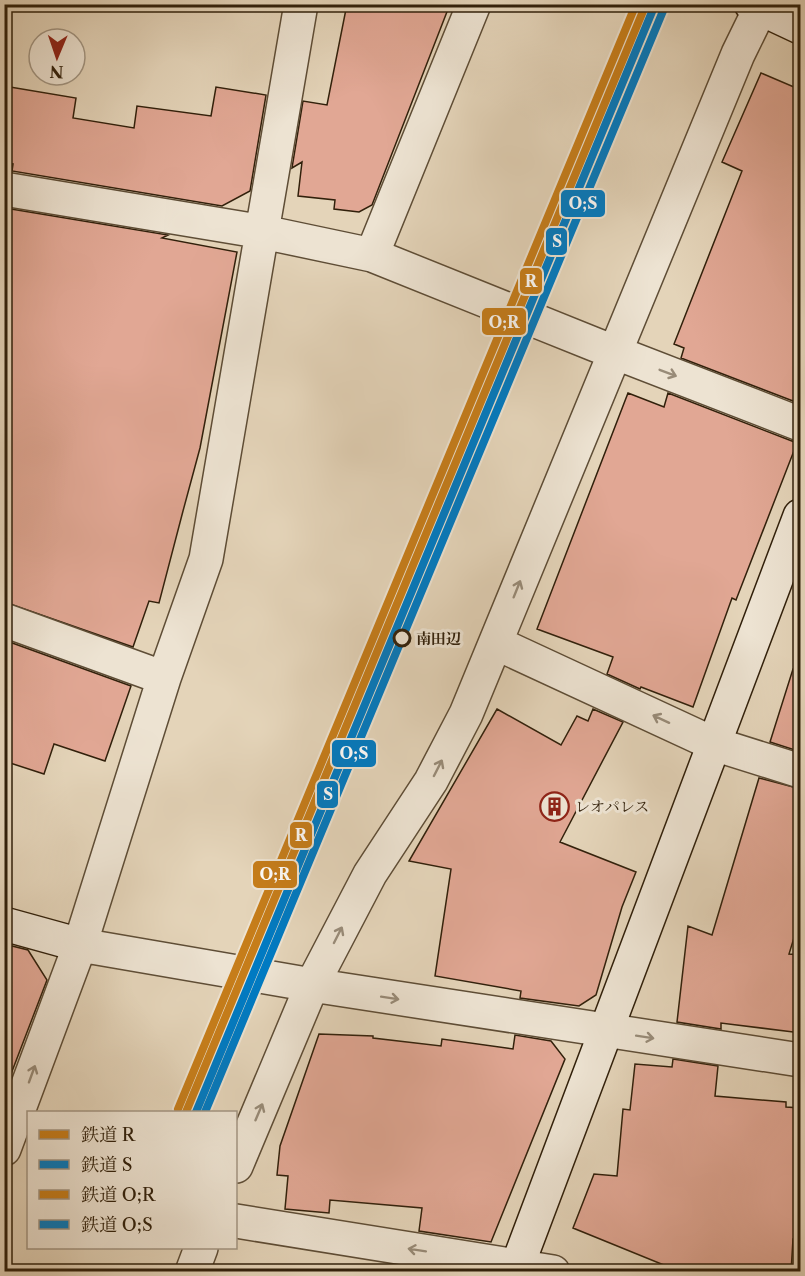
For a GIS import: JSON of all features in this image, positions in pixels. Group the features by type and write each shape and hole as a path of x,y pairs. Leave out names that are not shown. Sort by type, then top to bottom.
{"street":[{"path":"4,1149 80,945 164,678 206,559 301,4"},
{"path":"372,255 474,4"},
{"path":"237,1164 312,986 370,874 431,781 466,714 756,7 801,27"},
{"path":"4,189 263,232 372,255 613,352 801,424"},
{"path":"516,1269 801,516"},
{"path":"4,620 164,678"},
{"path":"496,643 714,744 801,771"},
{"path":"4,924 80,945 312,986 801,1060"},
{"path":"237,1221 516,1269 553,1272"},
{"path":"192,1272 201,1249"}],"building":[{"path":"347,4 450,4 372,205 359,212 334,209 335,200 298,196 302,162 292,168 303,101 327,105"},
{"path":"761,73 801,90 801,382 793,401 681,358 684,348 674,344 742,171 722,162"},
{"path":"4,86 76,98 73,118 134,128 137,106 211,116 216,87 266,95 250,191 222,206 12,171 13,164 4,163"},
{"path":"5,208 168,235 162,238 237,252 200,448 159,603 149,601 133,647 4,602"},
{"path":"628,393 664,407 668,393 797,443 736,600 732,598 693,707 641,687 640,689 607,674 613,657 537,629"},
{"path":"4,640 131,686 105,761 54,744 44,774 4,761"},
{"path":"793,669 801,670 801,752 770,742"},
{"path":"497,709 561,745 577,716 588,721 593,709 623,722 560,842 636,872 622,907 596,995 579,1006 520,998 521,991 435,976 451,869 409,861"},
{"path":"759,778 801,789 801,915 789,954 801,955 801,1033 721,1023 721,1029 677,1022 688,926 712,935"},
{"path":"4,944 28,950 47,980 6,1087"},
{"path":"319,1034 373,1036 373,1038 441,1046 442,1039 513,1049 515,1035 551,1041 565,1059 491,1242 419,1231 422,1208 330,1200 329,1213 285,1209 288,1176 277,1175 280,1146"},
{"path":"673,1059 718,1066 715,1096 786,1102 786,1107 801,1108 801,1240 793,1239 791,1272 681,1272 573,1228 594,1174 617,1176 623,1109 630,1110 635,1064 672,1067"}],"rail line":[{"name":"O;R","path":"178,1109 636,4"},
{"name":"R","path":"186,1111 646,4"},
{"name":"S","path":"196,1111 654,7"},
{"name":"O;S","path":"205,1111 663,11"}],"place":[{"name":"南田辺","path":"402,638"},
{"name":"レオパレス","path":"554,806"}]}
